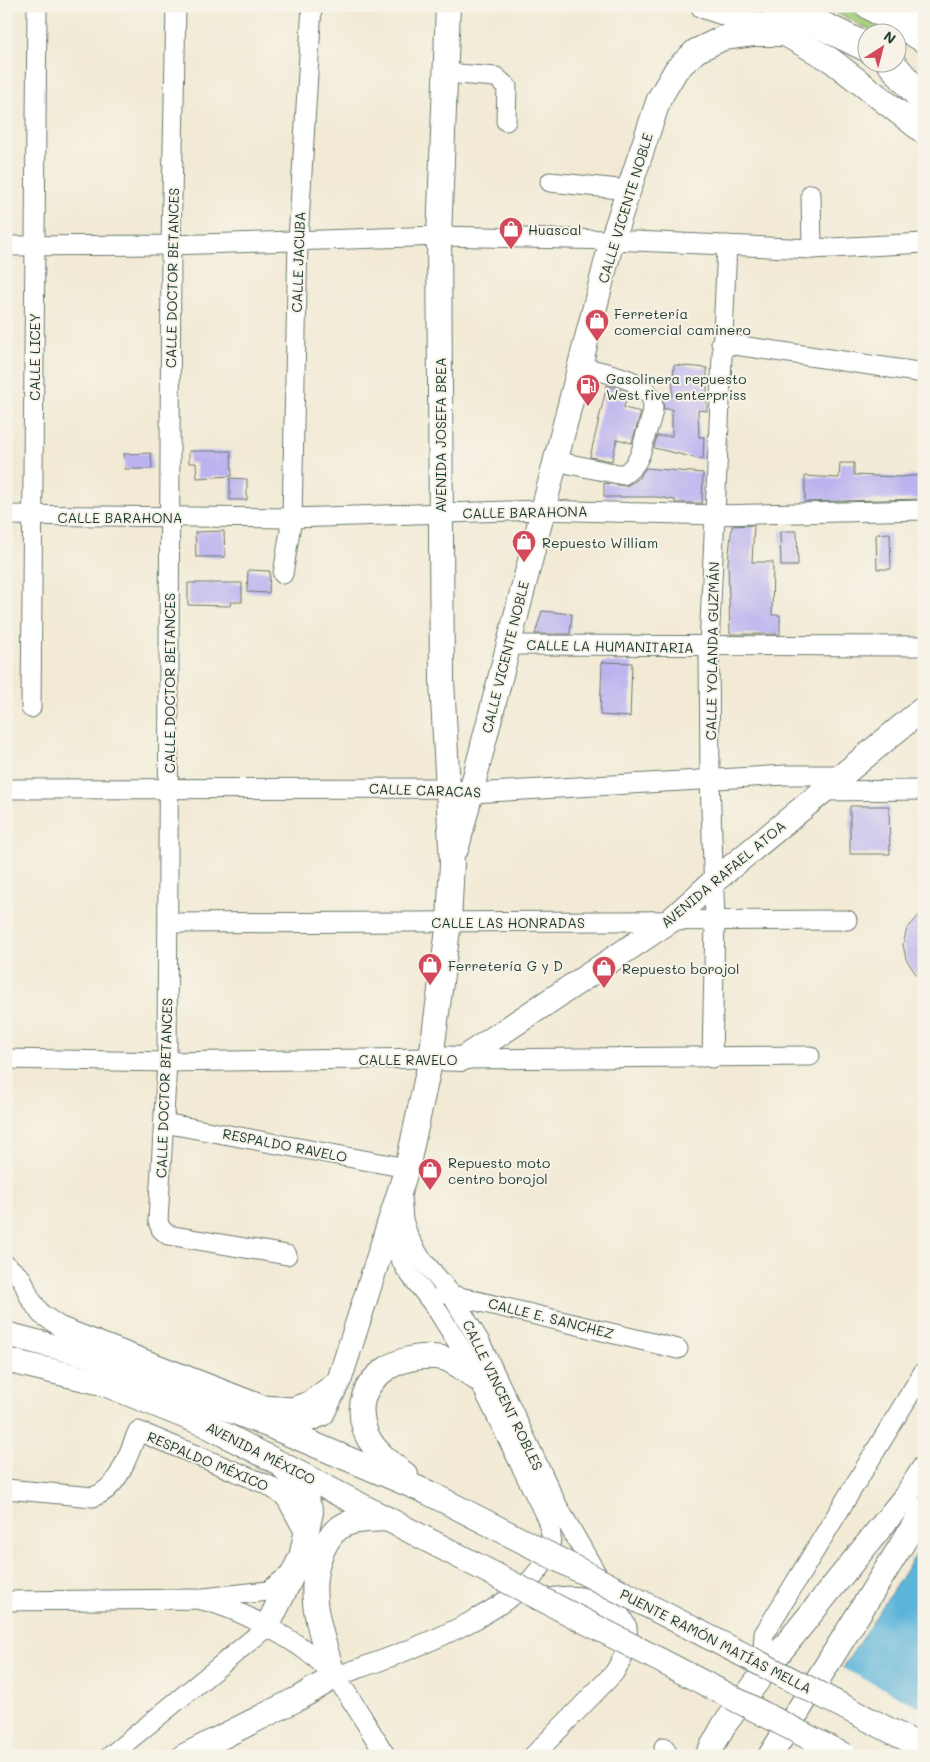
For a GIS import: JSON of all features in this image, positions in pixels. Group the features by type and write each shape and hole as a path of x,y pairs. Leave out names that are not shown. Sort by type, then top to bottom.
{"highway":[{"path":"775,6 813,20 858,43"},
{"path":"898,6 924,26"},
{"path":"906,6 924,12"},
{"path":"908,70 923,82"},
{"path":"906,72 923,82"}],"main road":[{"name":"AVENIDA JOSEFA BREA","path":"448,6 439,236 442,682 452,863"},
{"path":"703,6 785,34"},
{"path":"867,6 924,41"},
{"path":"877,6 924,41"},
{"name":"CALLE VICENTE NOBLE","path":"452,863 472,793 507,645 581,367 612,240 659,99 676,70 696,51 722,38 754,34 785,34 831,60 924,132"},
{"name":"AVENIDA RAFAEL ATOA","path":"462,1059 670,921 713,882 924,708"},
{"name":"CALLE VINCENT ROBLES","path":"400,1192 431,1058 449,922 452,863"},
{"name":"CALLE RAVELO","path":"431,1058 462,1059"},
{"name":"AVENIDA MÉXICO","path":"263,1423 300,1423 322,1414 340,1378 400,1192"},
{"name":"AVENIDA MÉXICO","path":"6,1334 95,1357 263,1423 429,1493 507,1533"},
{"path":"429,1493 381,1455 364,1429 362,1412 364,1396 374,1380 385,1369 400,1360 419,1356 444,1358 478,1379"},
{"name":"AVENIDA MÉXICO","path":"6,1360 102,1382 204,1424 845,1756"},
{"path":"267,1627 301,1557 311,1512 306,1498 280,1462"},
{"path":"707,1756 724,1725 771,1663 906,1496 924,1468"},
{"path":"770,1756 924,1509"},
{"path":"184,1756 299,1698 334,1677 318,1621 314,1582 317,1560 330,1535 344,1525 359,1520 390,1519"},
{"name":"PUENTE RAMÓN MATÍAS MELLA","path":"507,1533 924,1748"}],"street":[{"name":"CALLE LICEY","path":"31,708 37,6"},
{"name":"CALLE DOCTOR BETANCES","path":"176,6 171,244 167,1062 158,1221 161,1229 168,1235 287,1255"},
{"name":"CALLE JACUBA","path":"282,574 292,518 298,240 312,6"},
{"path":"445,72 496,77 507,87 506,121"},
{"path":"550,182 629,190"},
{"path":"810,194 812,248"},
{"path":"6,246 171,244 439,236 612,240 812,248 924,243"},
{"name":"CALLE YOLANDA GUZMÁN","path":"712,1058 715,921 710,781 710,647 721,342 727,245"},
{"path":"721,342 924,373"},
{"path":"555,461 624,475 632,469 640,458 653,406 650,394 641,385 581,367"},
{"name":"CALLE BARAHONA","path":"6,516 292,518 542,510 715,515 924,510"},
{"name":"CALLE LA HUMANITARIA","path":"507,645 710,647 924,646"},
{"name":"CALLE CARACAS","path":"6,789 447,788 472,793 710,781 786,775 843,775"},
{"path":"823,791 924,790"},
{"name":"CALLE LAS HONRADAS","path":"168,923 847,920"},
{"name":"CALLE RAVELO","path":"462,1059 810,1056"},
{"name":"CALLE RAVELO","path":"6,1059 167,1062 431,1058"},
{"name":"RESPALDO RAVELO","path":"164,1123 407,1168"},
{"name":"CALLE VINCENT ROBLES","path":"400,1192 403,1220 409,1238 420,1257 451,1294 480,1344 568,1524 627,1627"},
{"path":"334,1677 435,1640 496,1608 535,1576 546,1560 552,1538 547,1519 478,1379 446,1324 402,1261 393,1245 388,1230"},
{"path":"6,1264 22,1279 30,1298 42,1314 59,1326 264,1405 292,1407 309,1401 340,1378"},
{"name":"CALLE E. SANCHEZ","path":"423,1291 451,1294 678,1349"},
{"path":"771,1663 763,1651 764,1634 924,1371"},
{"name":"RESPALDO MÉXICO","path":"6,1489 92,1497 105,1493 115,1482 138,1431 268,1485 286,1498 305,1533"},
{"path":"6,1602 196,1599 268,1591 293,1572"},
{"path":"496,1608 566,1594 602,1603 627,1627 628,1648 614,1673 533,1756"},
{"path":"196,1599 214,1602 267,1627 321,1662 334,1677 386,1756"},
{"path":"110,1756 267,1627"}],"green space":[{"path":"824,6 845,6 871,22 858,22 858,24"}],"water":[{"path":"924,1542 924,1756 803,1756 844,1666"}],"pier":[{"path":"840,1667 924,1709 924,1756 822,1756 805,1747"}],"building":[{"path":"674,365 707,368 707,411 698,410 699,437 704,437 703,460 654,448 657,436 672,436 672,409 664,409 662,396 672,396"},
{"path":"607,385 628,392 624,408 641,412 632,443 617,439 612,461 590,457"},
{"path":"189,451 231,451 232,476 197,478 196,463 189,463"},
{"path":"151,453 152,469 125,469 124,454"},
{"path":"840,463 854,463 854,475 900,477 921,475 921,499 805,502 805,476 839,478"},
{"path":"646,468 703,473 702,503 675,503 675,500 657,497 604,497 604,483 626,486 637,480"},
{"path":"230,478 247,479 247,500 230,500"},
{"path":"754,525 752,562 773,562 772,615 780,615 780,634 730,634 728,562 732,526"},
{"path":"224,531 225,557 196,557 195,532"},
{"path":"780,531 797,531 798,566 781,566"},
{"path":"890,533 891,569 877,569 876,534"},
{"path":"248,570 270,571 269,593 247,592"},
{"path":"188,583 242,583 242,602 231,602 230,606 188,605"},
{"path":"542,611 572,614 570,634 535,634"},
{"path":"602,662 632,663 630,717 600,715"},
{"path":"850,806 889,806 890,854 850,854"},
{"path":"924,910 924,986 906,959 903,944 907,929"}],"place":[{"name":"Huascal","path":"511,250"},
{"name":"Ferretería comercial caminero","path":"597,342"},
{"name":"Gasolinera repuesto West five enterpriss","path":"588,407"},
{"name":"Repuesto William","path":"524,563"},
{"name":"Ferretería G y D","path":"430,986"},
{"name":"Repuesto borojol","path":"604,989"},
{"name":"Repuesto moto centro borojol","path":"430,1191"}]}
